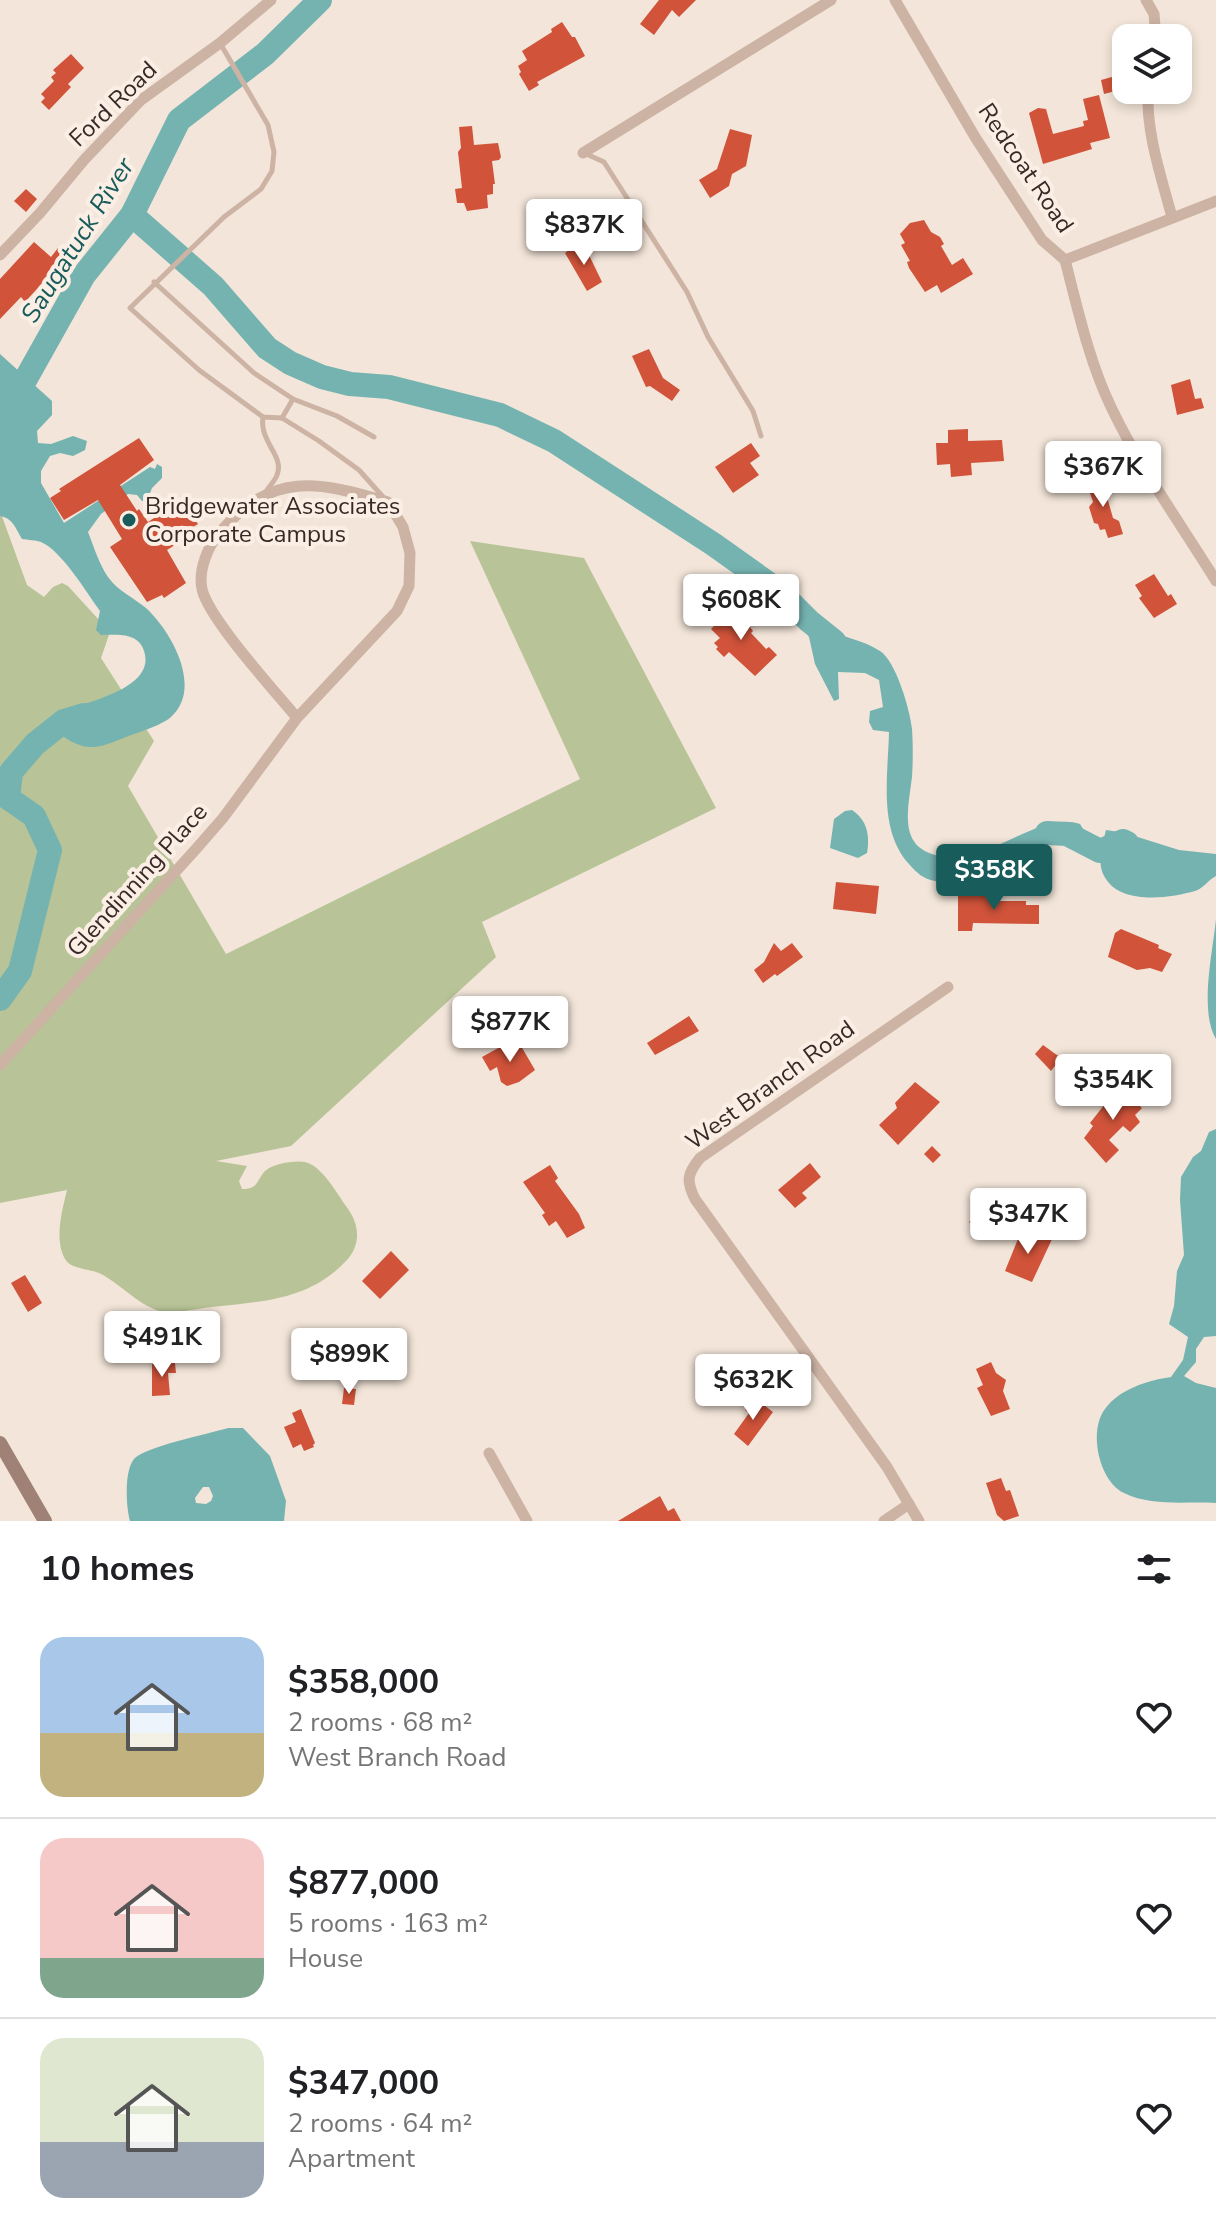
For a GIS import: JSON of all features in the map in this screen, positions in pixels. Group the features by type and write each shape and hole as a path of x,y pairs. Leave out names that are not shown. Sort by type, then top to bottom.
{"main road":[{"path":"0,1443 45,1521"}],"street":[{"name":"Ford Road","path":"0,255 84,160 153,89 220,43 271,0"},
{"path":"583,153 831,0"},
{"name":"Redcoat Road","path":"895,0 1042,240 1065,260 1216,201"},
{"path":"1146,0 1154,14 1155,24"},
{"path":"1149,104 1151,138 1172,217"},
{"path":"1065,260 1085,338 1111,406 1133,448 1216,581"},
{"path":"297,718 213,613 202,589 208,549 231,520 265,493 294,486 324,485 388,502"},
{"name":"Glendinning Place","path":"0,1065 214,828 297,718 397,611 409,586 410,553 403,527 388,502"},
{"name":"West Branch Road","path":"919,1521 887,1467 695,1199 688,1185 688,1177 700,1158 948,987"},
{"path":"489,1453 527,1521"},
{"path":"884,1521 909,1504"}],"lane":[{"path":"220,43 273,137 272,171 261,189 185,253 130,308 199,370 263,417 282,418 359,470 388,502"},
{"path":"583,153 604,162 613,174 687,292 708,337 753,411 761,436"},
{"path":"154,282 254,373 293,399 337,416 374,437"},
{"path":"282,418 293,399"},
{"path":"263,417 263,436 278,465 277,475 265,493"}],"green space":[{"path":"0,511 27,585 44,597 53,587 62,583 68,586 110,632 101,658 154,741 128,786 226,954 580,779 470,541 584,558 716,808 482,922 496,957 291,1146 216,1161 247,1166 239,1181 242,1189 254,1186 272,1167 295,1162 311,1164 333,1187 354,1219 357,1240 347,1260 309,1288 267,1300 164,1312 144,1304 109,1278 76,1267 65,1259 59,1234 67,1190 0,1203"}],"water":[{"path":"0,354 52,401 52,415 37,431 38,443 51,444 73,436 87,441 85,450 73,456 60,453 50,456 41,471 41,483 64,523 150,467 155,469 157,464 162,467 162,478 152,488 147,501 128,494 101,514 88,532 108,577 156,618 174,645 184,676 184,691 180,705 167,720 103,746 81,746 58,733 57,714 129,685 139,676 145,664 144,651 132,638 101,635 96,630 100,611 65,563 41,542 22,539 11,522 0,516"},
{"path":"817,617 833,630 880,651 897,675 912,729 908,826 917,845 941,856 959,856 996,846 1048,824 1065,822 1080,824 1083,829 1081,836 1056,838 1042,845 1020,859 1016,873 1010,876 944,882 918,873 899,850 889,819 889,732 873,730 869,722 870,711 883,707 879,680 865,673 838,672 839,699 834,701 815,664 803,625"},
{"path":"852,810 861,818 868,834 867,853 858,858 830,848 834,819"},
{"path":"1106,830 1179,850 1216,854 1216,876 1198,890 1185,894 1148,897 1123,893 1113,887 1101,868"},
{"path":"1216,919 1216,1039 1208,1013 1208,997"},
{"path":"1216,1129 1216,1336 1204,1337 1196,1349 1196,1362 1184,1376 1216,1388 1216,1503 1146,1500 1124,1493 1108,1478 1099,1455 1097,1430 1105,1409 1118,1396 1144,1383 1171,1377 1183,1360 1188,1337 1169,1324 1177,1271 1184,1255 1181,1177 1193,1157 1201,1151 1209,1132"},
{"path":"228,1428 243,1428 270,1456 286,1501 284,1521 130,1521 127,1480 134,1459 163,1446","holes":["203,1487 209,1487 213,1496 211,1501 196,1503 195,1498"]}],"building":[{"path":"659,0 696,0 679,17 672,10 654,35 640,24"},
{"path":"562,22 585,56 537,82 539,85 529,91 519,74 518,66 527,60 522,51"},
{"path":"71,54 84,68 49,110 41,102 45,98 41,94 54,81 51,77 56,73 53,70"},
{"path":"1112,77 1112,92 1104,94 1101,80"},
{"path":"1099,95 1110,138 1090,143 1092,149 1043,164 1029,113 1038,108 1046,109 1053,134 1084,126 1083,121 1088,120 1083,99"},
{"path":"472,126 474,145 498,143 501,157 492,161 495,184 493,194 487,195 488,208 467,211 464,203 457,203 455,189 462,188 459,127"},
{"path":"730,129 752,135 746,166 732,174 729,186 710,198 699,180 717,169"},
{"path":"26,189 37,199 26,212 14,201"},
{"path":"924,220 931,232 940,237 944,244 941,246 952,265 963,258 973,274 941,293 937,285 925,292 909,268 907,262 910,261 901,245 905,243 900,234 910,223"},
{"path":"34,242 51,257 58,248 67,256 25,302 21,297 0,319 0,279"},
{"path":"576,244 586,257 589,255 602,282 587,291 565,253"},
{"path":"649,349 663,378 680,390 672,401 650,386 646,387 632,356"},
{"path":"1190,379 1195,399 1201,398 1204,408 1177,415 1171,385"},
{"path":"968,429 968,441 1002,440 1004,461 971,463 972,475 951,477 950,464 937,465 936,443 948,443 948,430"},
{"name":"Bridgewater Associates Corporate Campus","path":"139,438 154,460 120,485 137,511 139,509 148,522 177,503 184,514 189,511 198,524 180,535 183,540 167,550 186,583 164,598 162,595 147,602 110,547 122,539 98,500 64,520 50,498 61,491 59,489"},
{"path":"751,443 760,456 750,463 759,475 733,493 715,467"},
{"path":"1105,479 1111,496 1107,497 1113,518 1119,521 1123,534 1108,538 1105,529 1100,530 1094,523 1089,507 1093,502 1087,484"},
{"path":"1154,574 1177,604 1154,618 1139,598 1142,596 1135,585"},
{"path":"733,604 753,631 751,633 766,649 769,647 777,655 755,676 729,652 724,657 714,643 720,638 711,629 718,622 715,620"},
{"path":"836,882 879,886 876,914 833,909"},
{"path":"958,895 989,896 989,901 1026,901 1026,905 1039,905 1039,924 973,923 972,931 958,931"},
{"path":"1121,929 1172,954 1162,972 1150,968 1137,970 1108,957 1115,933"},
{"path":"774,943 781,951 792,943 803,957 763,983 754,970 764,962"},
{"path":"689,1016 699,1031 655,1055 647,1043"},
{"path":"511,1041 515,1047 521,1046 535,1070 519,1082 507,1086 501,1082 497,1067 490,1071 482,1057"},
{"path":"1043,1045 1061,1058 1051,1071 1035,1054"},
{"path":"915,1082 940,1102 898,1145 879,1125 897,1108 895,1103"},
{"path":"1117,1084 1142,1108 1135,1115 1140,1122 1130,1132 1123,1126 1109,1140 1119,1150 1106,1163 1084,1138 1093,1126 1090,1123"},
{"path":"932,1146 941,1155 933,1163 924,1154"},
{"path":"810,1163 821,1177 802,1193 807,1198 795,1208 778,1190"},
{"path":"550,1165 558,1178 555,1181 579,1214 585,1228 567,1238 556,1221 549,1226 542,1215 545,1213 523,1182"},
{"path":"981,1210 993,1221 981,1233 969,1222"},
{"path":"1026,1233 1038,1238 1040,1233 1053,1237 1032,1282 1005,1271 1018,1239 1021,1240"},
{"path":"391,1251 409,1270 380,1299 362,1281"},
{"path":"25,1275 42,1303 28,1312 11,1283"},
{"path":"991,1362 996,1373 1006,1380 1003,1391 1010,1409 991,1416 977,1388 983,1385 976,1369"},
{"path":"175,1363 176,1373 168,1373 170,1395 152,1396 152,1364"},
{"path":"344,1388 356,1389 354,1405 342,1404"},
{"path":"755,1398 773,1412 748,1446 734,1434 749,1413 745,1410"},
{"path":"301,1409 315,1443 314,1447 304,1451 301,1444 293,1448 284,1427 296,1422 292,1413"},
{"path":"1001,1478 1006,1491 1010,1490 1019,1516 1004,1521 997,1515 986,1483"},
{"path":"660,1496 668,1511 674,1508 681,1521 618,1521"}],"waterway":[{"name":"Saugatuck River","path":"0,425 84,275 132,215 179,120 265,54 320,0"},
{"path":"132,215 213,286 267,348 290,363 322,377 350,384 389,387 500,415 554,441 713,544 779,591 834,641"},
{"name":"Saugatuck River","path":"0,999 20,971 50,850 34,816 8,798 11,772 35,744 64,721 84,715"},
{"path":"1047,833 1067,834 1100,851 1123,841 1127,843"}],"place":[{"name":"Bridgewater Associates Corporate Campus","path":"129,520"}]}
